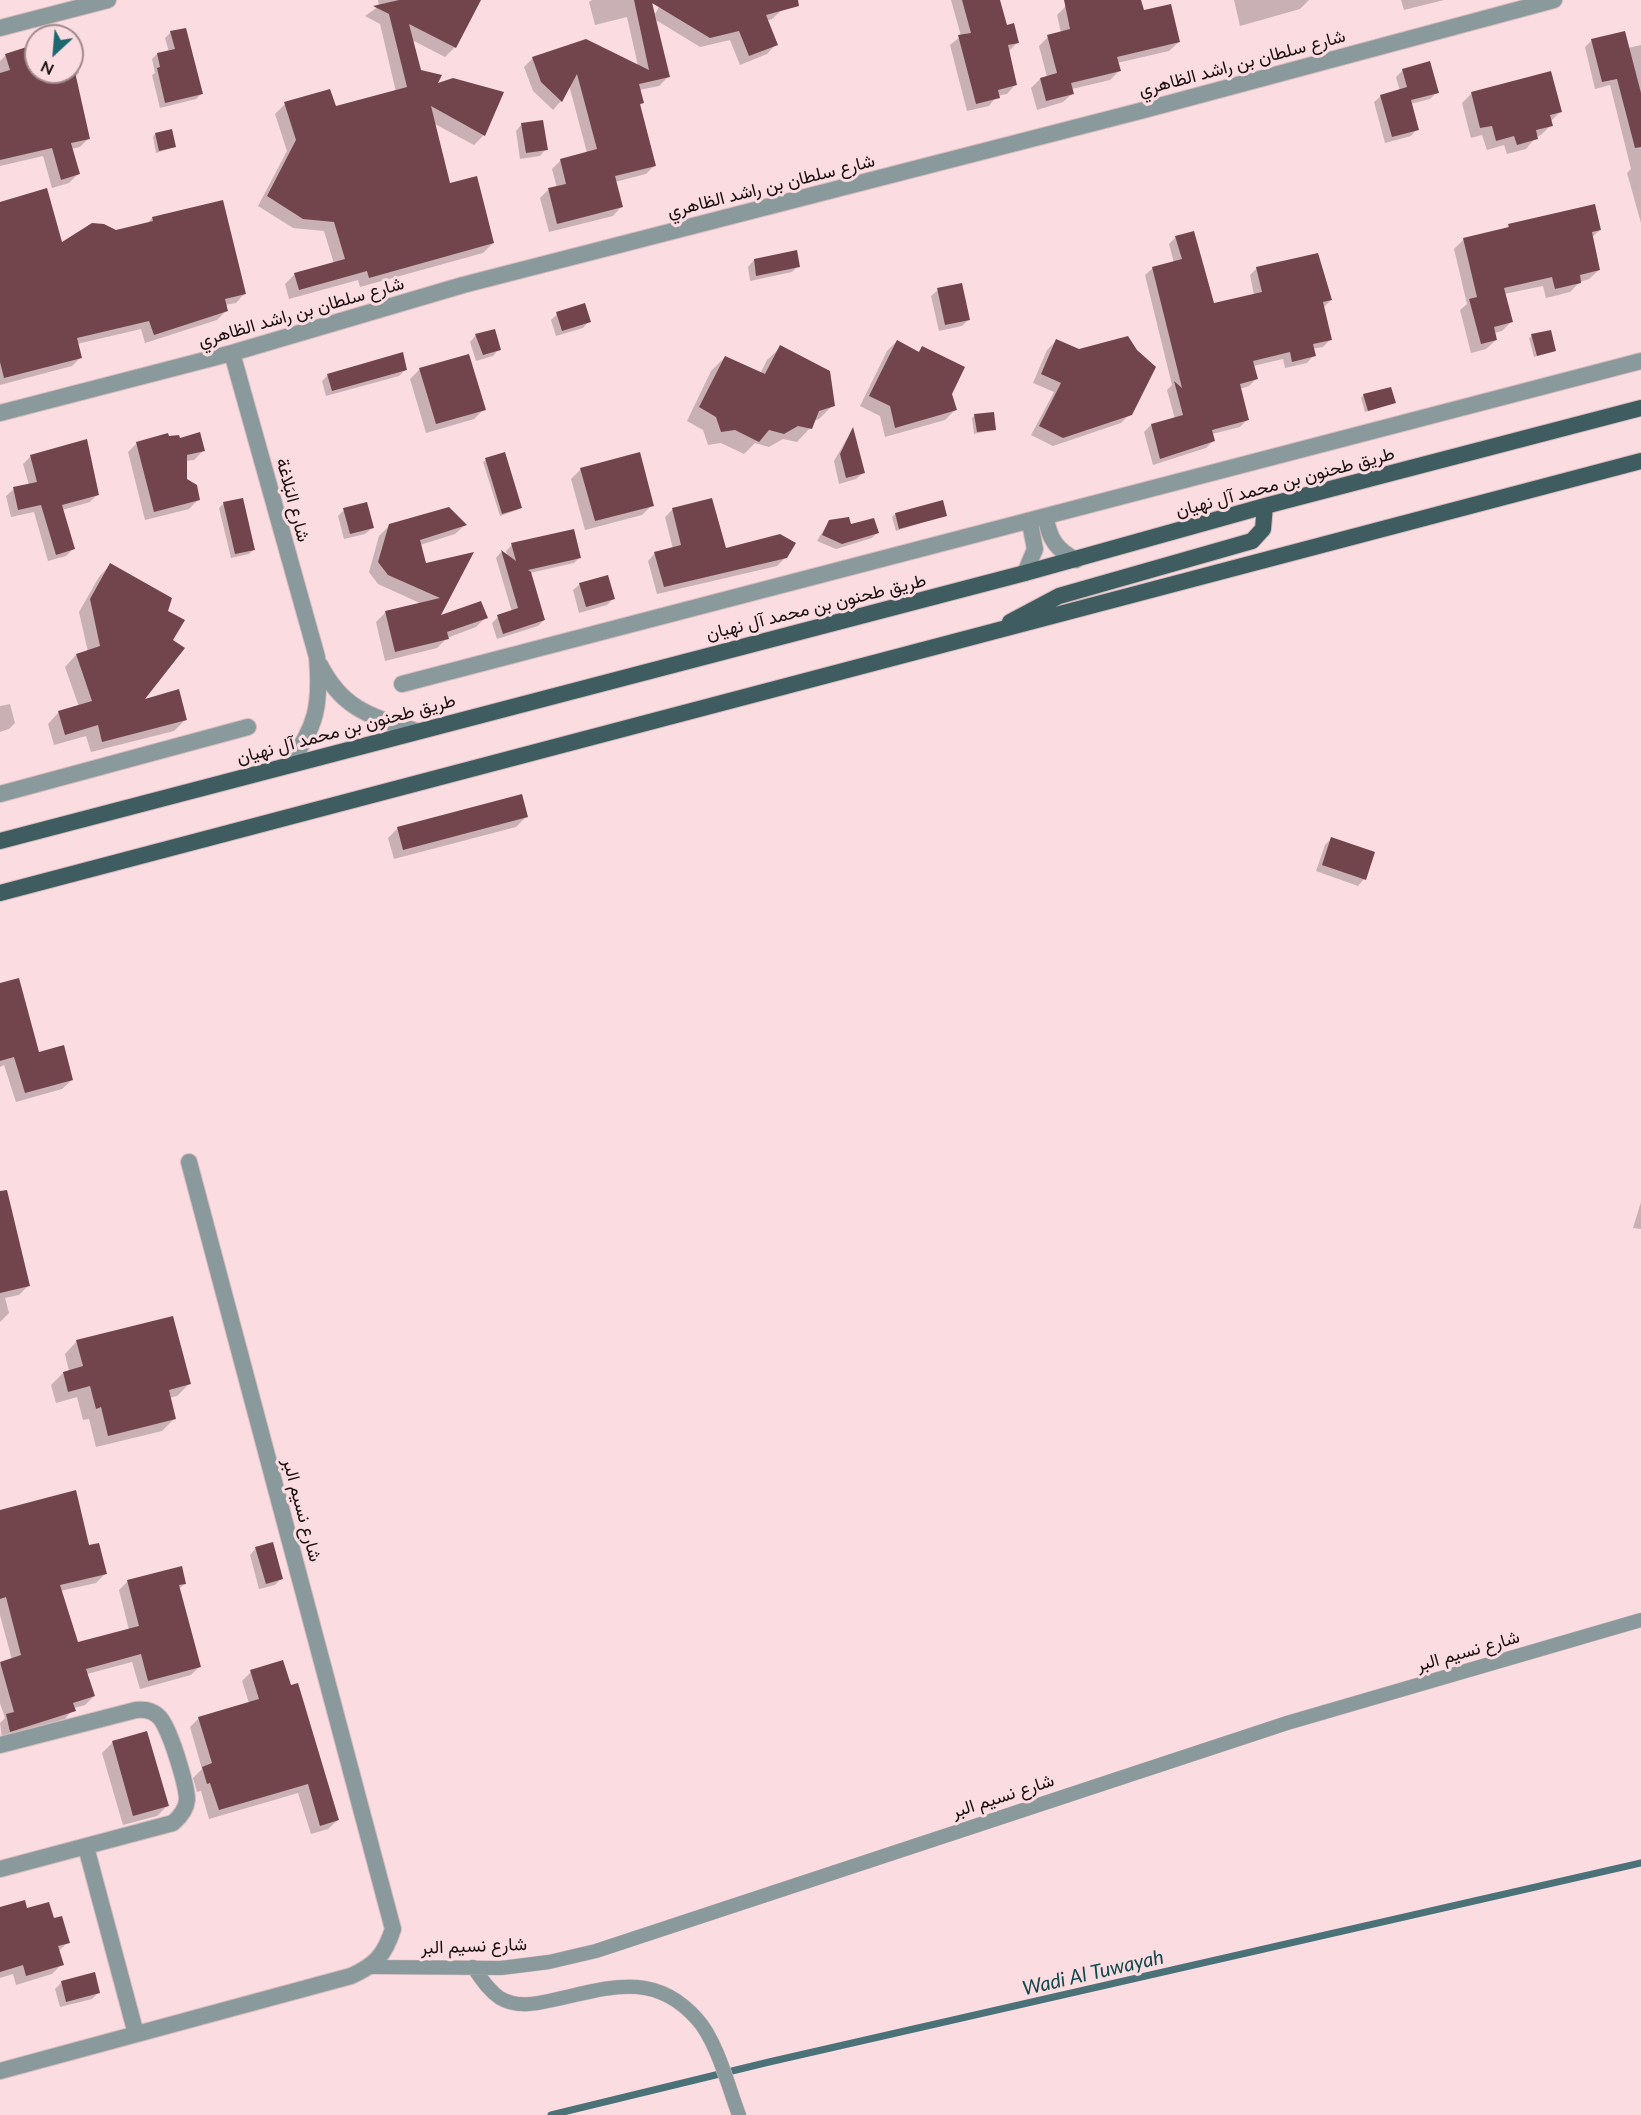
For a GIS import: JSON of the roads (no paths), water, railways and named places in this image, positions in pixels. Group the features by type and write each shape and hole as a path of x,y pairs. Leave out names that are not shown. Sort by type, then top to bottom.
{"main road":[{"name":"طريق طحنون بن محمد آل نهيان","path":"0,841 1076,560 1265,506 1641,408"},
{"path":"0,893 1641,461"},
{"path":"996,631 1026,612 1059,596 1252,541 1263,529 1265,506"}],"street":[{"path":"0,28 108,0"},
{"name":"شارع سلطان بن راشد الظاهري","path":"0,413 232,353 463,285 1144,110 1554,0"},
{"name":"شارع البَلاغة","path":"232,353 317,657 328,681 349,704 370,716 416,731"},
{"path":"402,684 1641,361"},
{"path":"1038,520 1054,544 1076,560"},
{"path":"1025,573 1035,549 1038,520"},
{"name":"شارع البَلاغة","path":"288,764 308,734 315,717 319,701 317,657"},
{"path":"0,794 248,727"},
{"name":"شارع نسيم البر","path":"0,2071 351,1976 372,1967 386,1950 393,1929 189,1162"},
{"path":"0,1745 144,1709 159,1716 167,1729 185,1790 185,1809 173,1823 0,1869"},
{"path":"86,1847 136,2034"}],"lane":[{"name":"شارع نسيم البر","path":"372,1967 501,1968 596,1951 1287,1724 1641,1620"},
{"path":"473,1967 488,1988 501,1998 516,2004 532,2005 615,1986 633,1985 653,1988 670,1996 691,2013 707,2034 739,2115"}],"waterway":[{"name":"Wadi Al Tuwayah","path":"551,2115 769,2062 1641,1863"}]}
